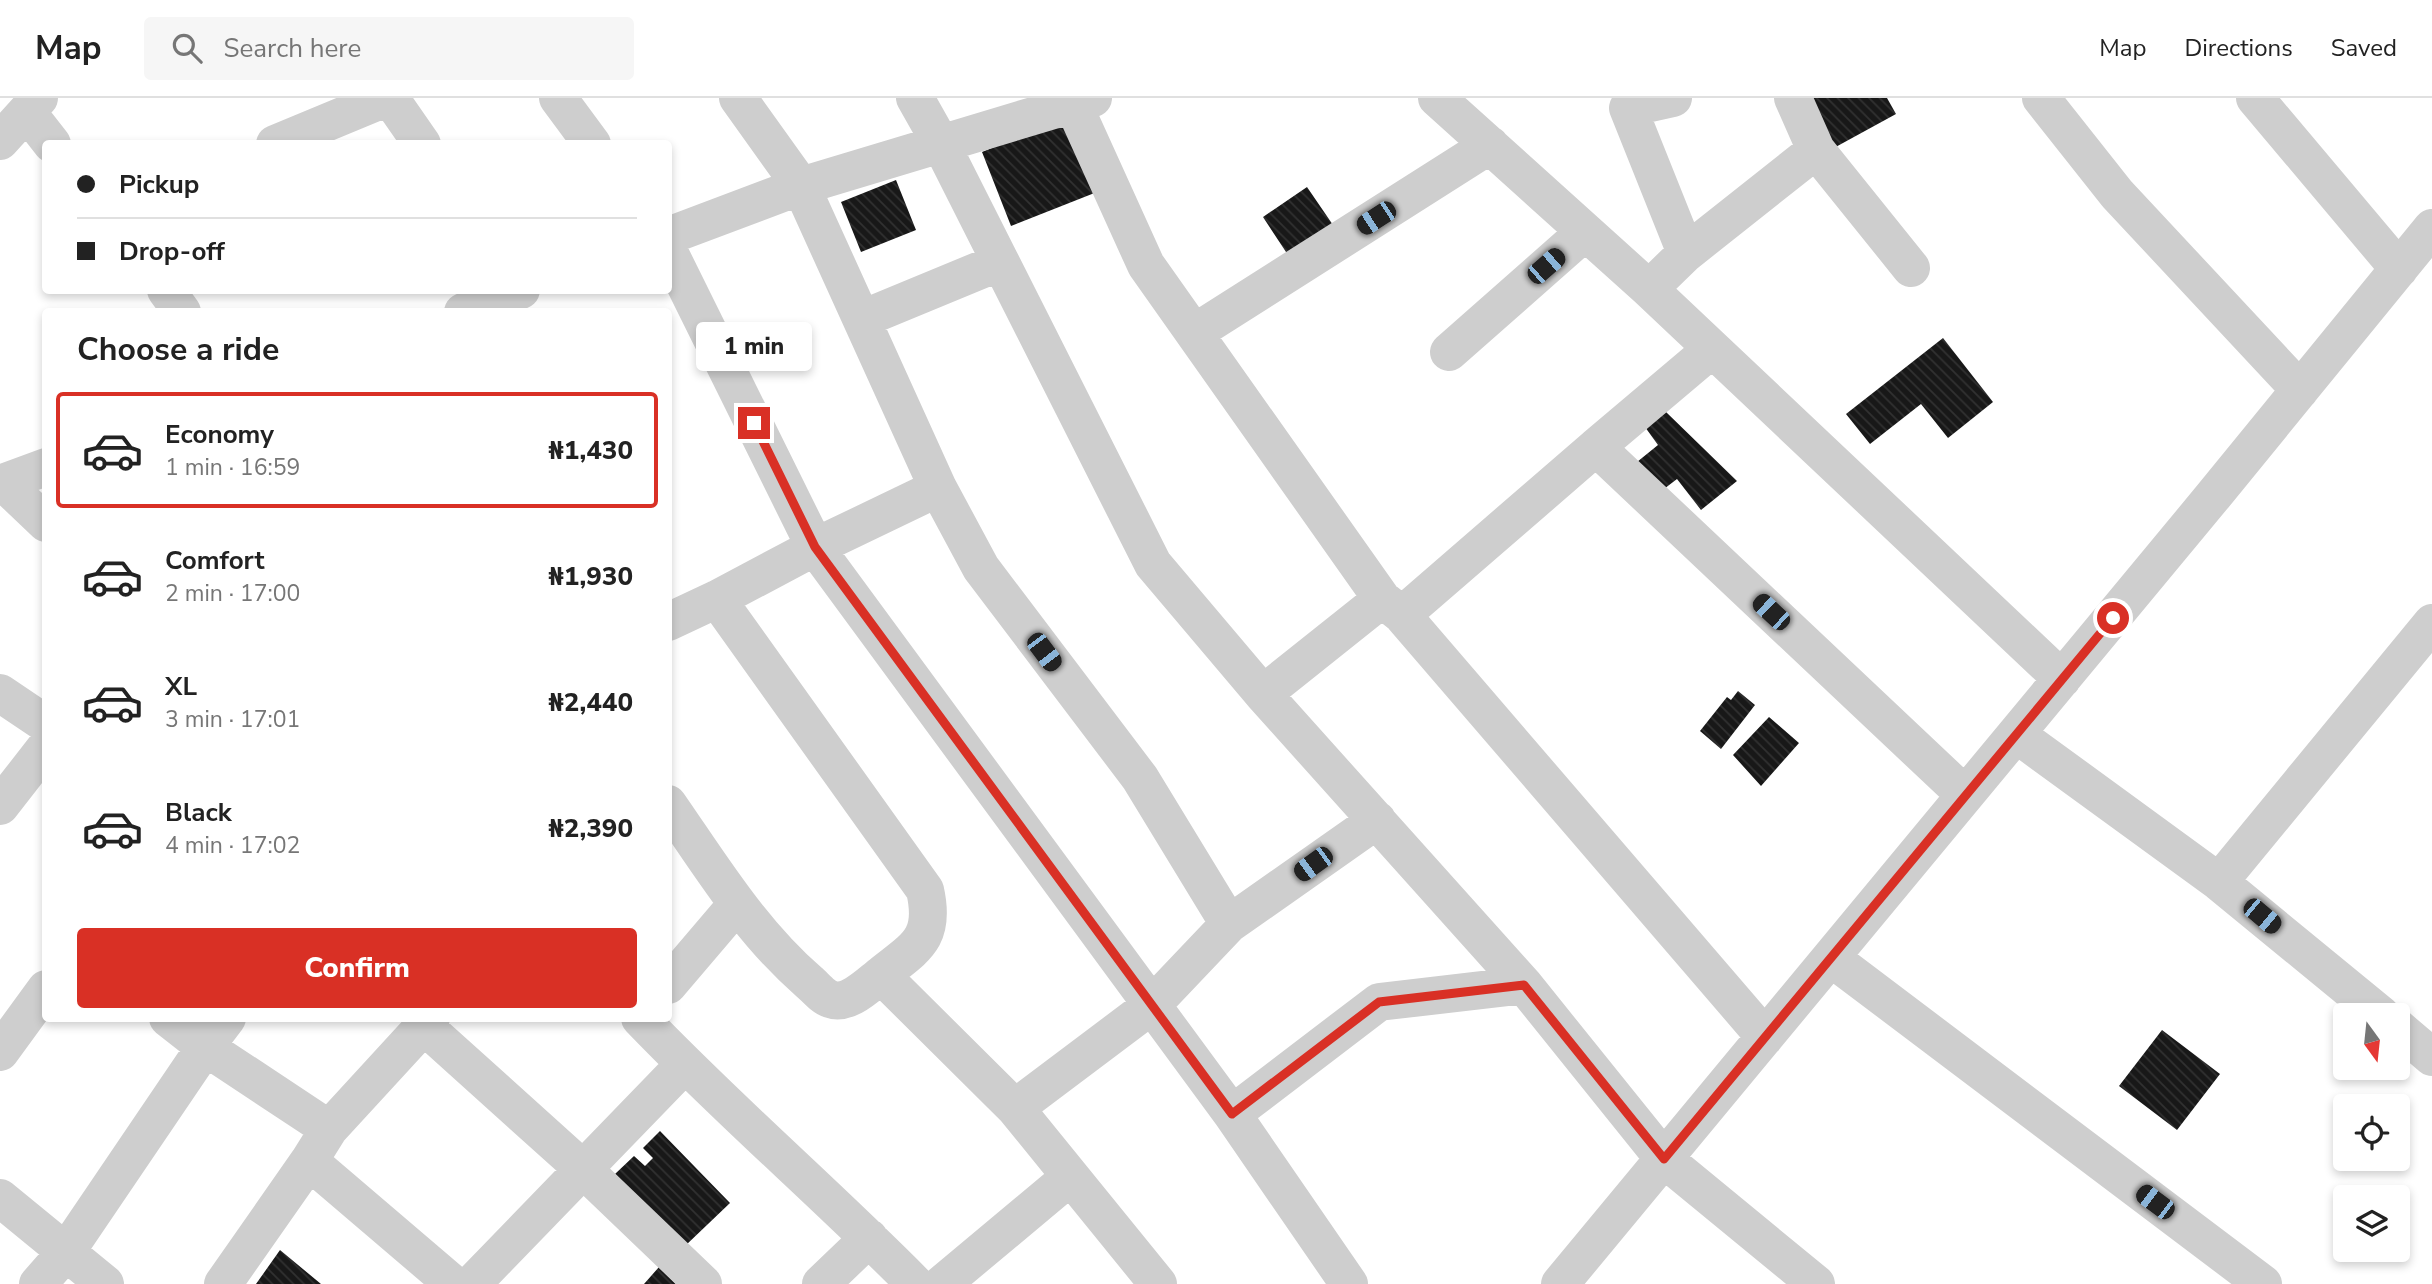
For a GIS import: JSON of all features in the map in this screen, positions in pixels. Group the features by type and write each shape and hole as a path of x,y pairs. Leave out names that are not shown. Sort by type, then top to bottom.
{"street":[{"path":"285,140 388,98 419,140"},
{"path":"558,98 589,140"},
{"path":"738,98 802,186 938,488 981,568 1140,778 1229,924"},
{"path":"915,98 941,144 1153,564 1263,694 1524,985 1664,1159 1816,1284"},
{"path":"1437,98 1648,289 2062,679"},
{"path":"1673,98 1627,103 1686,253"},
{"path":"1793,98 1816,150 1911,268"},
{"path":"2041,98 2117,194 2300,390"},
{"path":"2255,98 2399,268"},
{"path":"672,235 802,186 1083,101 1146,265 1392,607 1765,1037"},
{"path":"0,141 34,105 50,140"},
{"path":"1194,333 1490,145"},
{"path":"1648,289 1686,253 1816,150"},
{"path":"1560,1284 2017,734 2432,228"},
{"path":"1449,352 1585,232"},
{"path":"672,258 815,547 1232,1114 1349,1284"},
{"path":"862,319 1000,261"},
{"path":"474,308 510,294"},
{"path":"1263,694 1392,607 1596,447 1712,349"},
{"path":"1596,447 1965,795"},
{"path":"42,468 2,483 42,519"},
{"path":"672,620 938,488"},
{"path":"672,810 737,904 799,973 829,999 843,1000 856,994 916,947 928,929 929,907 925,890 717,599"},
{"path":"2219,881 2420,664 2432,623"},
{"path":"0,693 42,721"},
{"path":"2017,734 2219,881 2366,1003"},
{"path":"0,806 42,752"},
{"path":"1014,1108 1152,1005 1229,924 1377,820"},
{"path":"672,980 737,904"},
{"path":"1831,958 2263,1284"},
{"path":"881,975 1014,1108 1158,1284"},
{"path":"1232,1114 1379,1002 1524,985"},
{"path":"0,1052 42,994"},
{"path":"181,1022 216,1033 329,1129"},
{"path":"223,1284 329,1129 427,1022 703,1284"},
{"path":"643,1022 684,1065 915,1284"},
{"path":"38,1284 66,1252 216,1033"},
{"path":"2410,1038 2432,1057"},
{"path":"472,1284 684,1065"},
{"path":"309,1161 453,1284"},
{"path":"942,1284 1070,1177"},
{"path":"0,1198 105,1284"},
{"path":"821,1284 869,1238"}],"building":[{"path":"1803,98 1887,98 1896,114 1832,149"},
{"path":"1067,117 1097,192 1011,226 982,152"},
{"path":"896,180 916,230 861,252 841,202"},
{"path":"1307,187 1333,225 1288,255 1263,217"},
{"path":"1943,338 1993,402 1948,438 1921,404 1870,444 1846,414"},
{"path":"1666,412 1737,481 1701,510 1677,479 1660,492 1637,462 1658,445 1645,427"},
{"path":"1738,691 1755,705 1721,749 1700,731 1727,697 1731,700"},
{"path":"1769,717 1799,743 1761,786 1733,755"},
{"path":"2162,1030 2220,1074 2177,1130 2119,1086"},
{"path":"660,1131 730,1203 685,1246 615,1174 634,1156 645,1166 653,1158 643,1148"},
{"path":"280,1250 321,1284 256,1284"},
{"path":"659,1267 676,1284 644,1284"}],"route":[{"path":"754,423 815,547 1232,1114 1379,1002 1524,985 1664,1159 2113,618"}]}
